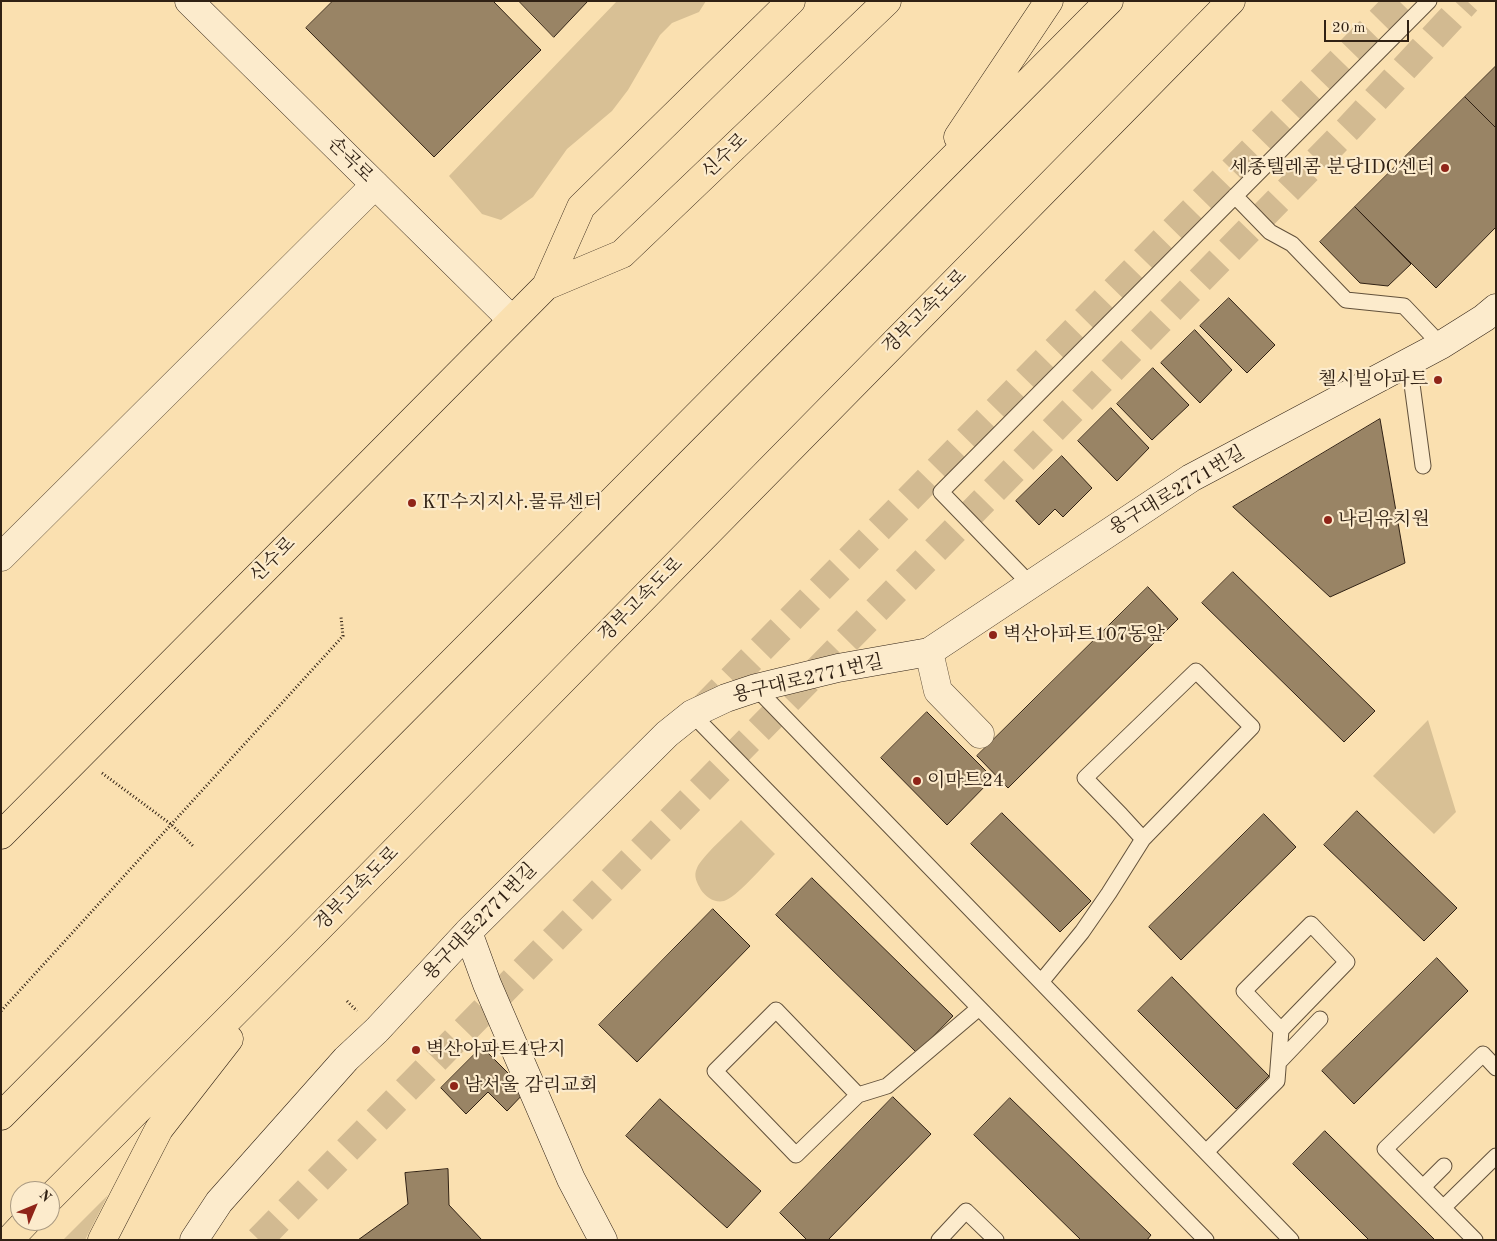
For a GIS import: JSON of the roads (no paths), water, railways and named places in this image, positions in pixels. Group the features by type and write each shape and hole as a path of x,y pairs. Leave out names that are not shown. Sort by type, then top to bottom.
{"main road":[{"name":"신수로","path":"546,286 581,207 791,1"},
{"name":"신수로","path":"1,835 511,319 546,286 622,254 887,1"},
{"path":"923,189 1048,1"},
{"path":"1,1116 1109,1"},
{"name":"경부고속도로","path":"60,1188 302,945 1231,1"},
{"path":"102,1240 160,1129 302,945"}],"street":[{"name":"손곡로","path":"189,1 511,319"},
{"path":"1,557 375,185"},
{"name":"용구대로2771번길","path":"203,1236 219,1202 346,1059 377,1030 468,932 667,734 692,714 726,698 756,688 838,668 929,652 1191,478 1441,345 1484,318 1496,308"},
{"path":"929,652 938,691 980,734"},
{"path":"468,932 488,984 571,1179 603,1240"}],"lane":[{"path":"1030,584 941,492 1429,1"},
{"path":"1235,196 1270,232 1292,244 1346,300 1404,306 1441,345"},
{"path":"1409,362 1423,466"},
{"path":"1041,982 1082,932 1143,839 1252,727 1196,671 1085,778 1122,814 1143,839"},
{"path":"756,688 1291,1240"},
{"path":"692,714 1201,1238"},
{"path":"1206,1152 1277,1081 1281,1030 1347,962 1311,924 1244,991 1281,1030"},
{"path":"858,1095 776,1010 715,1071 796,1155 858,1095 888,1086 979,1008"},
{"path":"1280,1061 1320,1019"},
{"path":"1475,1240 1385,1149 1483,1054 1496,1068"},
{"path":"1444,1207 1496,1156"},
{"path":"1423,1187 1444,1166"},
{"path":"939,1240 966,1211 996,1240"}],"tunnel":[{"path":"702,709 1399,1"},
{"path":"259,1240 1349,128 1467,1"}],"place":[{"name":"세종텔레콤 분당IDC센터","path":"1445,168"},
{"name":"첼시빌아파트","path":"1438,380"},
{"name":"KT수지지사.물류센터","path":"412,503"},
{"name":"나리유치원","path":"1328,520"},
{"name":"벽산아파트107동앞","path":"993,635"},
{"name":"이마트24","path":"917,781"},
{"name":"벽산아파트4단지","path":"416,1050"},
{"name":"남서울 감리교회","path":"454,1086"}]}
